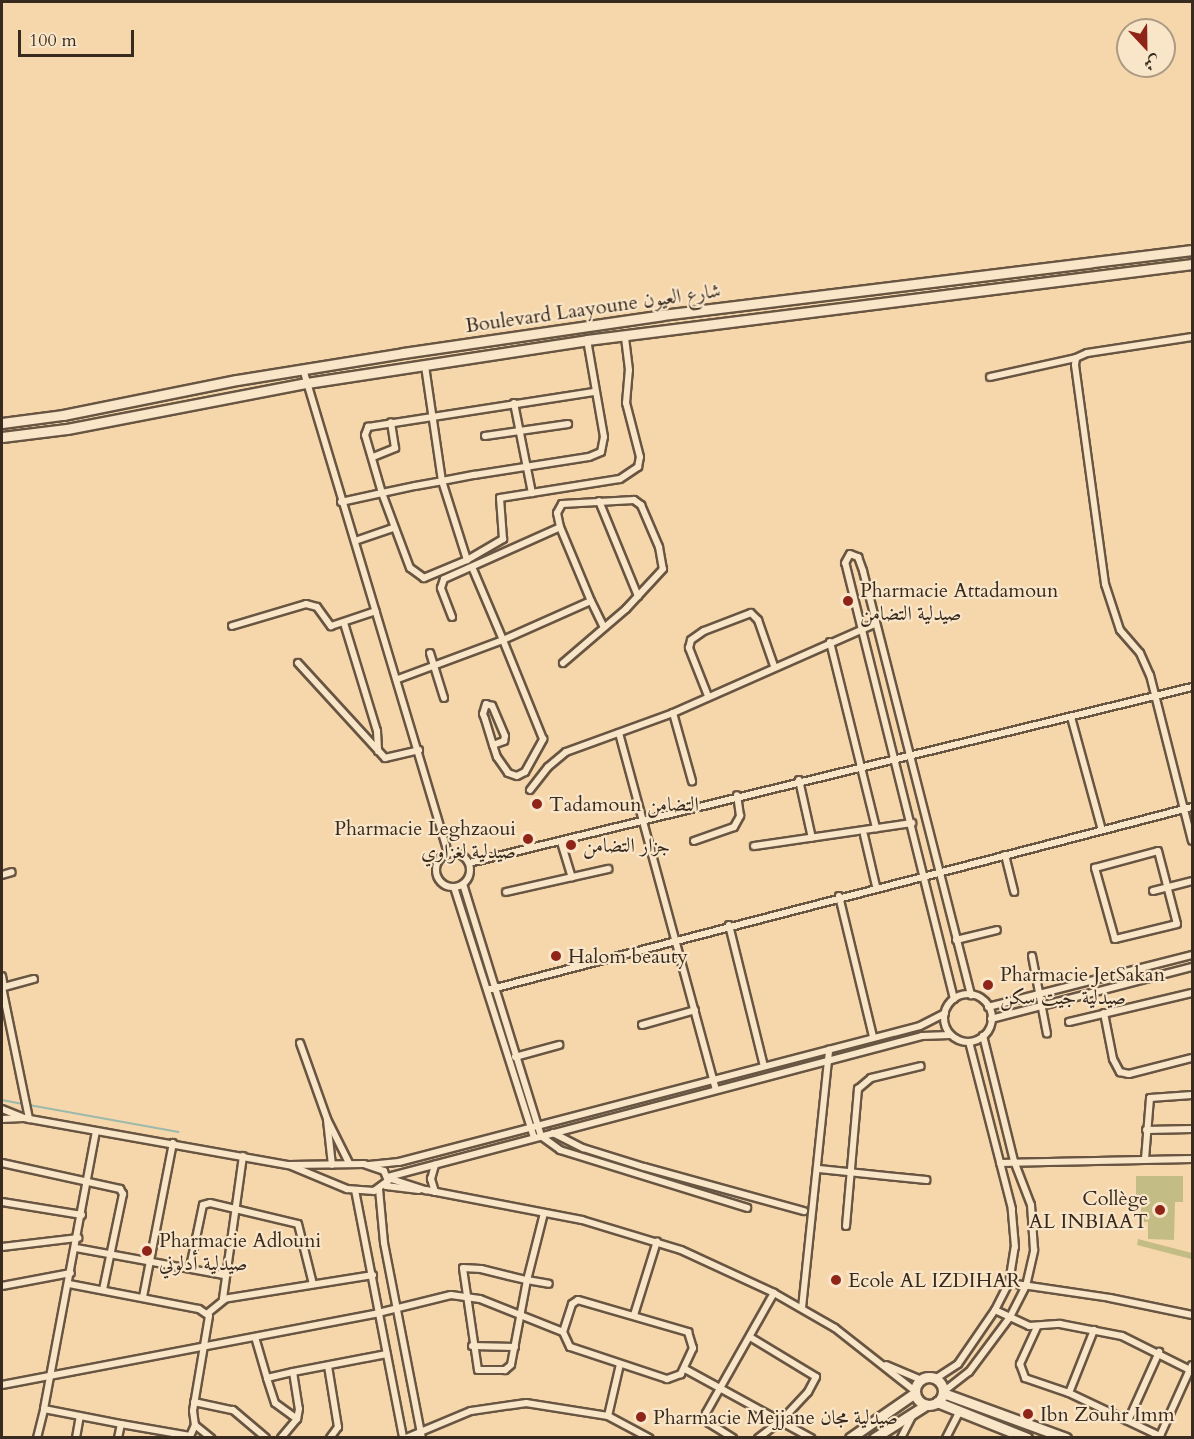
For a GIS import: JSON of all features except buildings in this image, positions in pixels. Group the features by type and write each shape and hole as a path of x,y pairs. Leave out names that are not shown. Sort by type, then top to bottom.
{"street":[{"name":"Boulevard Laayoune شارع العيون","path":"2,423 63,416 303,369 662,315 1192,250"},
{"name":"Boulevard Laayoune شارع العيون","path":"2,437 67,429 307,383 588,340 1192,264"},
{"path":"596,393 514,403 366,428 392,528 410,568 420,577 467,560 504,539 500,498 620,479 638,467 640,457 626,404 629,370 625,335"},
{"path":"990,377 1076,358 1087,353 1192,337"},
{"path":"341,502 600,452 604,437 588,340"},
{"path":"1076,358 1075,378 1105,584 1120,630 1140,652 1154,696 1192,841"},
{"path":"425,366 442,481 467,560"},
{"path":"303,369 341,502 398,679 448,853"},
{"path":"514,403 532,493"},
{"path":"373,456 395,447 391,422"},
{"path":"485,436 568,424"},
{"path":"563,663 638,596 663,569 659,547 638,502 629,498 560,505 560,527 603,626"},
{"path":"599,501 638,596"},
{"path":"452,617 440,584 560,527"},
{"path":"355,541 392,528"},
{"path":"937,1402 943,1392 969,1372 1010,1317 1026,1286 1034,1230 1031,1205 1014,1161 983,1036 991,1019 988,1007 971,995 896,708 861,563 855,554 847,555 844,563 863,628 926,874 954,999"},
{"path":"472,567 543,739 529,766 517,776 504,770 493,746 483,714 486,704 492,706 506,736 493,746"},
{"path":"398,679 434,668 591,601"},
{"path":"232,626 311,604 320,610 328,624 344,623 376,611"},
{"path":"708,696 689,648 691,640 704,631 751,613 758,620 774,666"},
{"path":"344,623 377,731 378,751"},
{"path":"530,790 548,766 566,752 673,713 774,666 875,624"},
{"path":"830,642 876,828"},
{"path":"430,653 444,698"},
{"path":"298,663 378,751 388,759 419,750"},
{"path":"469,863 561,842 736,795 908,754 997,737 1192,687"},
{"path":"884,711 896,708"},
{"path":"673,713 692,781"},
{"path":"1071,717 1102,830"},
{"path":"619,733 645,820 716,1089"},
{"path":"799,780 812,838"},
{"path":"694,841 734,827 740,816 736,795"},
{"path":"491,989 876,886 1192,807"},
{"path":"754,846 912,823"},
{"path":"864,835 876,886"},
{"path":"561,842 572,877"},
{"path":"1158,851 1170,887 1176,925 1117,940 1109,929 1095,869 1158,851"},
{"path":"448,853 459,854 469,863 470,873 463,884 454,887 440,882 435,869 448,853"},
{"path":"1005,855 1014,892"},
{"path":"506,892 608,869"},
{"path":"2,874 12,872"},
{"path":"1153,891 1192,881"},
{"path":"463,884 491,989 538,1136 560,1150 747,1208"},
{"path":"454,887 515,1057 534,1126"},
{"path":"839,896 873,1037"},
{"path":"729,925 764,1065"},
{"path":"956,940 997,930"},
{"path":"988,1007 1192,955"},
{"path":"1032,956 1042,994 1047,1034"},
{"path":"991,1019 1192,967"},
{"path":"2,978 27,1118"},
{"path":"3,987 34,979"},
{"path":"1069,1022 1192,993"},
{"path":"289,1165 332,1166 350,1163 369,1165 399,1162 927,1024 945,1013 954,999 971,995"},
{"path":"642,1025 695,1010"},
{"path":"945,1013 950,1035"},
{"path":"1104,1013 1113,1059 1120,1072 1129,1074 1192,1058"},
{"path":"422,1437 378,1206 382,1188 388,1178 538,1136 922,1036 950,1035 969,1042 983,1036"},
{"path":"886,1365 921,1380 935,1379 958,1364 995,1310 1009,1283 1015,1229 969,1042"},
{"path":"300,1043 327,1119 350,1163"},
{"path":"515,1057 559,1045"},
{"path":"802,1308 819,1169 829,1049"},
{"path":"846,1226 858,1089 871,1078 921,1066"},
{"path":"1146,1159 1146,1130 1150,1098 1192,1095"},
{"path":"2,1109 27,1118 289,1165 355,1190 382,1188 426,1190"},
{"path":"2,1119 27,1118"},
{"path":"327,1119 332,1166 330,1179"},
{"path":"1146,1130 1192,1129"},
{"path":"37,1437 78,1238 96,1131"},
{"path":"553,1133 583,1148 644,1167 804,1211"},
{"path":"143,1297 173,1143"},
{"path":"224,1300 223,1275 243,1155"},
{"path":"1000,1162 1192,1159"},
{"path":"2,1163 87,1180 122,1191 104,1290"},
{"path":"369,1165 388,1178 426,1190 544,1213 657,1241 774,1293 802,1308 886,1365 926,1405"},
{"path":"435,1165 431,1179 435,1192"},
{"path":"819,1169 926,1180"},
{"path":"355,1190 404,1437 471,1411 526,1403 608,1416 649,1437"},
{"path":"2,1202 82,1215"},
{"path":"190,1267 204,1203 235,1207 298,1224 313,1284"},
{"path":"544,1213 527,1280 509,1368 484,1371 477,1368 462,1274 465,1267 527,1280 549,1284"},
{"path":"2,1246 78,1238"},
{"path":"634,1315 657,1241"},
{"path":"76,1248 152,1260 223,1275"},
{"path":"2,1286 71,1273"},
{"path":"44,1409 190,1437 195,1425 195,1402 208,1313 224,1300 373,1275"},
{"path":"1009,1283 1110,1298 1192,1315"},
{"path":"69,1284 143,1297 208,1313"},
{"path":"733,1437 706,1419 719,1387 774,1293"},
{"path":"2,1386 378,1313 435,1297 465,1295 563,1332"},
{"path":"578,1300 634,1315 691,1335 693,1348 685,1369 677,1377 667,1379 570,1347 563,1332 572,1304 578,1300"},
{"path":"995,1310 1037,1328 1051,1324 1122,1336 1191,1368 1160,1437 1069,1394 1028,1380 1020,1371 1037,1328"},
{"path":"1069,1394 1094,1330"},
{"path":"255,1337 275,1403 297,1419"},
{"path":"750,1337 816,1377 808,1392 782,1420 758,1437"},
{"path":"472,1346 515,1347"},
{"path":"1128,1421 1159,1352"},
{"path":"267,1378 387,1354"},
{"path":"608,1416 620,1364"},
{"path":"328,1366 338,1427 330,1437"},
{"path":"685,1369 811,1437"},
{"path":"281,1437 297,1419 299,1405 293,1372"},
{"path":"935,1379 943,1392 1066,1437"},
{"path":"850,1437 915,1392 921,1380"},
{"path":"195,1402 233,1410 266,1437"},
{"path":"874,1437 926,1405 937,1402 1028,1437"},
{"path":"946,1437 960,1411"},
{"path":"901,1437 914,1413"},
{"path":"76,1437 80,1416"},
{"path":"118,1437 121,1424"},
{"path":"195,1425 211,1437"}],"shaded area":[{"path":"1136,1176 1183,1176 1183,1202 1175,1202 1174,1240 1148,1239 1148,1222 1141,1222 1141,1202 1136,1201"},
{"path":"1138,1239 1192,1253 1191,1259 1137,1245"}],"waterway":[{"path":"2,1100 23,1104"},
{"path":"29,1105 179,1132"}],"place":[{"name":"Pharmacie Attadamoun صيدلية التضامن","path":"848,601"},
{"name":"Tadamoun التضامن","path":"537,804"},
{"name":"Pharmacie Leghzaoui صيدلية لغزاوي","path":"528,839"},
{"name":"جزار التضامن","path":"571,845"},
{"name":"Halom beauty","path":"556,956"},
{"name":"Pharmacie JetSakan صيدلية جيت سكن","path":"988,985"},
{"name":"Collège AL INBIAAT","path":"1160,1210"},
{"name":"Pharmacie Adlouni صيدلية أدلوني","path":"147,1251"},
{"name":"Ecole AL IZDIHAR","path":"836,1280"},
{"name":"Ibn Zouhr Imm","path":"1028,1414"},
{"name":"Pharmacie Mejjane صيدلية مجان","path":"641,1417"}]}
